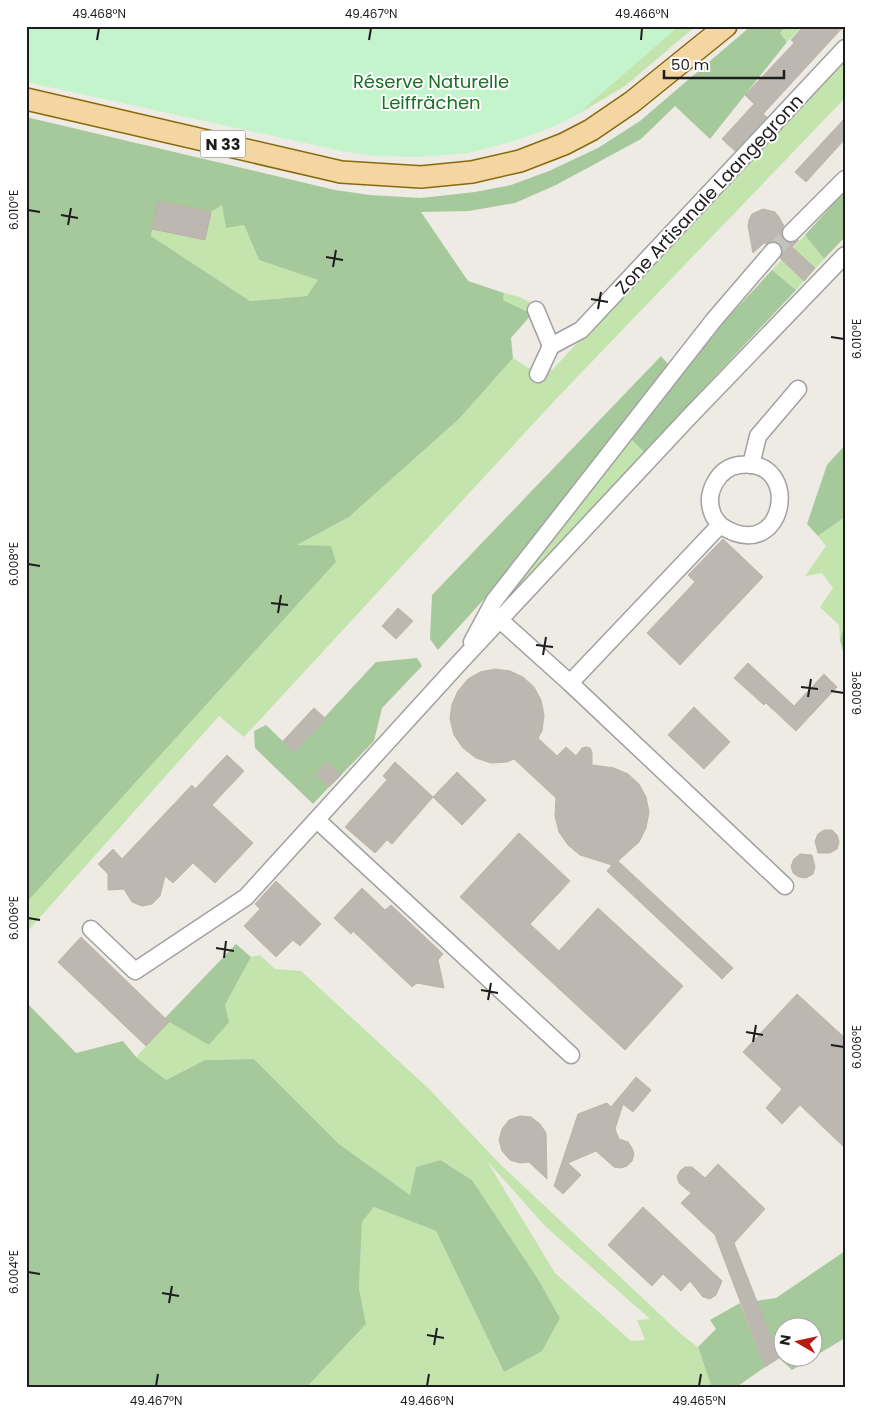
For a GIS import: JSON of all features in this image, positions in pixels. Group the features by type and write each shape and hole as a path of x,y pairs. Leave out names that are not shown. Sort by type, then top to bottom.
{"main road":[{"name":"N 33","path":"26,99 341,172 421,177 472,172 520,161 564,144 591,130 632,102 707,42 724,26"}],"lane":[{"name":"Zone Artisanale Laangegronn","path":"551,346 581,330 845,48"},
{"path":"791,232 845,179"},
{"path":"461,662 494,601 713,321 773,251"},
{"path":"91,929 135,971 246,897 690,416 845,255"},
{"path":"536,310 551,346 538,374"},
{"path":"751,465 758,436 798,389"},
{"path":"736,465 751,465 765,470 776,481 781,496 779,511 772,524 759,533 745,536 732,533 720,526 712,513 710,498 714,484 723,472 736,465"},
{"path":"570,684 720,526"},
{"path":"500,620 785,886"},
{"path":"317,820 571,1055"}],"green space":[{"name":"Réserve Naturelle Leiffrächen","path":"26,26 679,26 578,114 555,126 514,141 468,153 418,157 375,156 342,151 26,82"},
{"path":"672,26 696,26 625,86 578,114 564,97"},
{"path":"751,26 786,26 780,33 787,42 710,139 675,106 641,139 556,185 515,203 469,211 421,212 468,281 504,293 503,300 532,314 511,338 513,358 459,419 349,517 297,545 331,546 336,562 26,903 26,117 335,190 370,195 421,198 475,192 511,185 549,171 598,148 640,121","holes":["158,201 211,212 222,205 226,228 244,225 259,260 318,280 307,296 250,301 151,236"]},
{"path":"786,26 803,26 787,42 780,33"},
{"path":"845,57 845,98 557,398 244,737 219,716 26,933 26,903 336,562 295,546 349,517 459,419 513,358 538,374 553,369"},
{"path":"845,191 845,237 824,259 805,235"},
{"path":"158,201 211,212 222,205 244,225 259,260 319,280 307,296 250,301 151,236"},
{"path":"805,235 824,259 796,290 772,270"},
{"path":"772,270 796,290 644,452 631,439 723,323"},
{"path":"504,293 520,297 538,307 532,314 502,300"},
{"path":"661,356 668,364 485,598 438,650 430,639 432,595"},
{"path":"631,439 644,452 503,608 499,604"},
{"path":"845,445 845,517 818,536 807,524 827,465"},
{"path":"845,517 845,622 840,640 839,625 820,607 833,588 822,573 805,576 826,546 818,536"},
{"path":"845,622 845,659 840,640"},
{"path":"417,658 422,666 382,708 374,741 341,775 317,775 329,787 313,804 255,748 254,731 266,725 293,751 376,662"},
{"path":"236,944 251,957 225,1005 229,1022 209,1045 165,1018"},
{"path":"260,955 275,969 301,971 428,1088 500,1164 683,1336 698,1347 712,1388 306,1388 366,1324 359,1288 362,1222 374,1207 436,1231 504,1372 560,1318 538,1279 472,1180 442,1160 416,1167 411,1196 339,1144 254,1059 205,1060 166,1080 136,1057 169,1022 209,1044 225,1005 251,957","holes":["487,1161 545,1226 650,1319 637,1320 645,1340 631,1341 555,1273"]},
{"path":"26,1002 76,1053 123,1041 136,1057 166,1080 205,1060 254,1059 339,1144 410,1195 416,1167 441,1160 472,1180 538,1279 560,1318 542,1351 504,1372 436,1231 374,1207 362,1222 359,1288 366,1324 306,1388 26,1388"},
{"path":"845,1251 845,1338 824,1351 824,1316 774,1316 774,1346 756,1301 776,1298"},
{"path":"740,1303 765,1367 735,1388 712,1388 698,1347 716,1329 710,1320"},
{"path":"788,1366 799,1366 792,1370"}],"building":[{"path":"804,26 844,26 763,114 767,117 735,151 722,139 754,104 745,95 794,43 791,40"},
{"path":"845,118 845,139 806,182 795,172"},
{"path":"158,201 211,212 205,240 152,229"},
{"path":"763,209 775,212 784,226 781,235 784,240 793,243 799,240 792,247 815,268 804,281 780,258 783,252 779,243 774,241 764,243 753,253 748,226 749,220 752,214"},
{"path":"723,539 763,577 680,665 647,633 695,582 688,575"},
{"path":"398,608 413,621 396,639 382,626"},
{"path":"748,663 794,706 824,674 837,687 796,731 766,703 764,705 734,678"},
{"path":"495,669 510,671 523,677 534,687 541,700 544,715 542,731 538,738 557,756 566,747 576,756 582,748 590,748 592,752 592,765 614,768 628,774 639,784 646,797 649,812 646,828 639,842 618,861 733,968 722,979 607,871 612,865 580,855 568,845 559,832 555,816 556,798 514,759 507,762 491,763 476,758 463,748 454,735 450,719 452,704 458,691 468,679 480,672"},
{"path":"694,707 730,742 704,769 668,735"},
{"path":"314,708 326,719 294,752 283,741"},
{"path":"227,755 244,771 212,805 253,843 215,883 193,863 173,883 165,876 160,896 152,904 142,906 132,902 124,889 108,890 108,874 98,864 113,849 122,859 192,785 195,789"},
{"path":"328,762 341,775 329,787 316,774"},
{"path":"395,762 433,797 392,844 387,840 375,853 345,827 387,780 383,776"},
{"path":"457,772 486,800 462,825 433,797"},
{"path":"824,830 832,830 837,835 839,842 837,849 830,853 818,853 815,841 818,834"},
{"path":"519,833 570,881 530,924 559,951 598,908 683,986 625,1050 460,897"},
{"path":"800,854 812,855 815,867 813,874 806,878 799,877 793,873 791,866 794,859"},
{"path":"276,881 321,924 300,946 293,940 276,957 244,926 260,909 255,904"},
{"path":"362,888 385,910 391,905 443,954 438,960 444,988 417,983 412,987 353,931 351,934 334,918"},
{"path":"81,937 169,1022 146,1046 58,962"},
{"path":"797,994 845,1038 845,1148 800,1105 782,1124 766,1108 782,1089 743,1052"},
{"path":"636,1077 651,1090 633,1112 623,1104 615,1129 619,1139 628,1142 632,1148 634,1154 632,1161 627,1166 621,1168 614,1167 596,1151 568,1163 581,1175 563,1194 554,1186 578,1114 607,1103 611,1107"},
{"path":"520,1116 531,1117 540,1124 546,1133 547,1179 529,1162 520,1163 510,1160 502,1151 499,1140 502,1129 509,1120"},
{"path":"718,1164 765,1209 734,1243 774,1345 774,1361 765,1367 715,1235 681,1203 691,1193 679,1183 677,1177 680,1171 685,1167 692,1167 705,1178"},
{"path":"643,1207 722,1281 716,1295 710,1299 703,1297 690,1281 681,1291 663,1274 652,1286 608,1245"}],"tunnel":[{"path":"773,251 791,233"}]}
